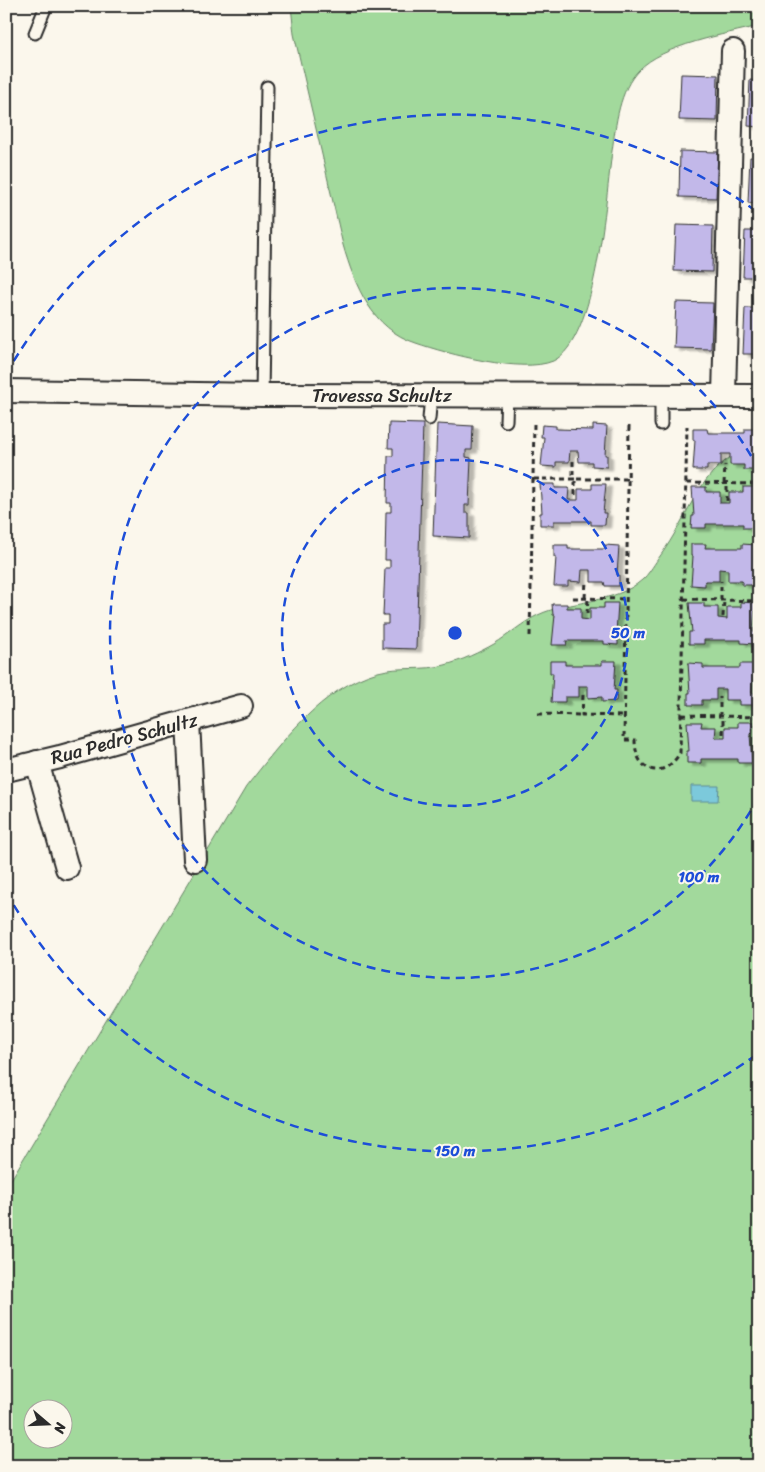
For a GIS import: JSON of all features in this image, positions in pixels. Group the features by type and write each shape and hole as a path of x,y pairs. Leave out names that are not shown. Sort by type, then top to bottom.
{"street":[{"path":"724,395 733,51"},
{"name":"Travessa Schultz","path":"6,391 262,395 759,396"},
{"name":"Rua Pedro Schultz","path":"6,770 241,706"},
{"path":"188,721 195,860"},
{"path":"37,762 68,868"}],"lane":[{"path":"35,33 46,6"},
{"path":"262,395 267,87"},
{"path":"429,419 431,395"},
{"path":"506,421 507,395"},
{"path":"661,395 661,424"}],"path":[{"path":"530,636 534,424"},
{"path":"629,426 624,740 634,740 634,753 639,762 649,769 662,770 673,765 680,753 687,426"},
{"path":"573,461 575,495"},
{"path":"725,465 727,501"},
{"path":"534,479 628,479"},
{"path":"687,483 759,484"},
{"path":"586,580 587,614"},
{"path":"721,581 723,617"},
{"path":"573,598 626,599"},
{"path":"684,599 759,600"},
{"path":"582,695 582,715"},
{"path":"720,697 722,734"},
{"path":"538,714 624,716"},
{"path":"682,715 759,717"}],"green space":[{"path":"291,6 759,6 759,26 678,47 649,61 632,78 623,97 617,119 597,265 580,326 568,348 553,361 523,365 504,364 465,357 416,343 388,328 368,304 353,276 343,245 294,34"},
{"path":"759,442 759,1466 6,1466 6,1188 246,787 288,735 304,719 320,704 357,680 386,670 429,668 451,663 494,644 527,621 550,610 605,598 631,588 646,576 670,541 708,477 721,464 738,452"}],"water":[{"path":"691,786 719,786 718,801 691,801"}],"building":[{"path":"681,74 718,75 717,121 679,120"},
{"path":"750,80 759,81 759,127 748,126"},
{"path":"680,151 718,152 716,198 679,197"},
{"path":"750,157 759,158 759,204 748,203"},
{"path":"676,225 713,226 712,272 674,271"},
{"path":"745,231 759,231 759,277 743,277"},
{"path":"676,302 713,303 711,349 674,348"},
{"path":"745,308 759,308 759,354 743,354"},
{"path":"389,423 423,424 416,649 382,648 382,624 388,624 388,615 383,615 385,568 390,568 390,560 385,560 386,512 391,512 391,503 387,503 388,456 393,456 393,448 388,448"},
{"path":"437,424 473,426 472,450 466,450 466,457 471,458 469,505 465,505 465,513 469,513 469,538 433,536"},
{"path":"542,425 556,426 556,429 593,430 593,425 607,426 605,455 607,455 607,467 592,466 592,462 579,462 578,451 570,451 569,462 556,462 556,467 541,466 544,437 541,437"},
{"path":"693,429 707,429 708,433 745,433 745,429 759,429 756,458 759,459 758,470 744,470 744,465 730,465 730,454 721,454 721,465 707,465 707,470 693,470 695,440 693,440"},
{"path":"540,484 555,484 555,488 569,488 568,500 578,500 578,489 592,489 592,484 606,484 603,513 606,513 605,525 591,525 591,521 554,521 554,525 540,525 540,513 542,513"},
{"path":"692,487 706,487 706,492 720,492 720,503 729,503 729,492 743,492 743,487 757,487 755,516 757,517 757,528 743,528 743,524 706,524 706,528 691,528 692,516 694,516"},
{"path":"691,544 706,544 705,548 742,548 742,544 757,545 756,556 754,556 756,585 742,585 742,581 728,581 728,570 719,569 719,581 705,581 705,586 691,585 693,556 691,556"},
{"path":"554,545 568,545 568,549 605,549 605,545 619,546 617,575 619,575 619,586 605,586 604,582 591,582 591,570 582,570 581,582 568,581 568,586 554,586 556,557 554,557"},
{"path":"741,602 755,603 753,632 755,632 755,644 741,643 741,640 704,640 704,644 689,644 689,632 692,632 689,603 704,603 704,607 718,607 718,618 727,619 727,607 741,607"},
{"path":"604,603 618,603 616,633 618,633 618,645 604,644 604,641 566,641 567,645 552,645 555,615 553,615 552,604 567,604 567,608 581,608 581,619 590,620 590,608 604,608"},
{"path":"550,661 565,661 565,665 602,665 602,661 616,661 614,690 617,690 616,701 602,702 602,697 588,698 588,686 579,686 579,697 565,697 565,702 551,702 553,673 550,673"},
{"path":"688,663 703,664 703,668 740,668 740,664 754,664 753,705 739,705 739,700 725,700 725,689 716,689 716,700 702,700 702,705 688,705 688,693 690,693"},
{"path":"687,722 702,722 701,727 716,727 715,738 725,738 725,727 738,727 738,722 753,722 752,734 750,734 752,763 738,763 738,759 701,759 701,763 687,763 687,751 689,751"}]}
